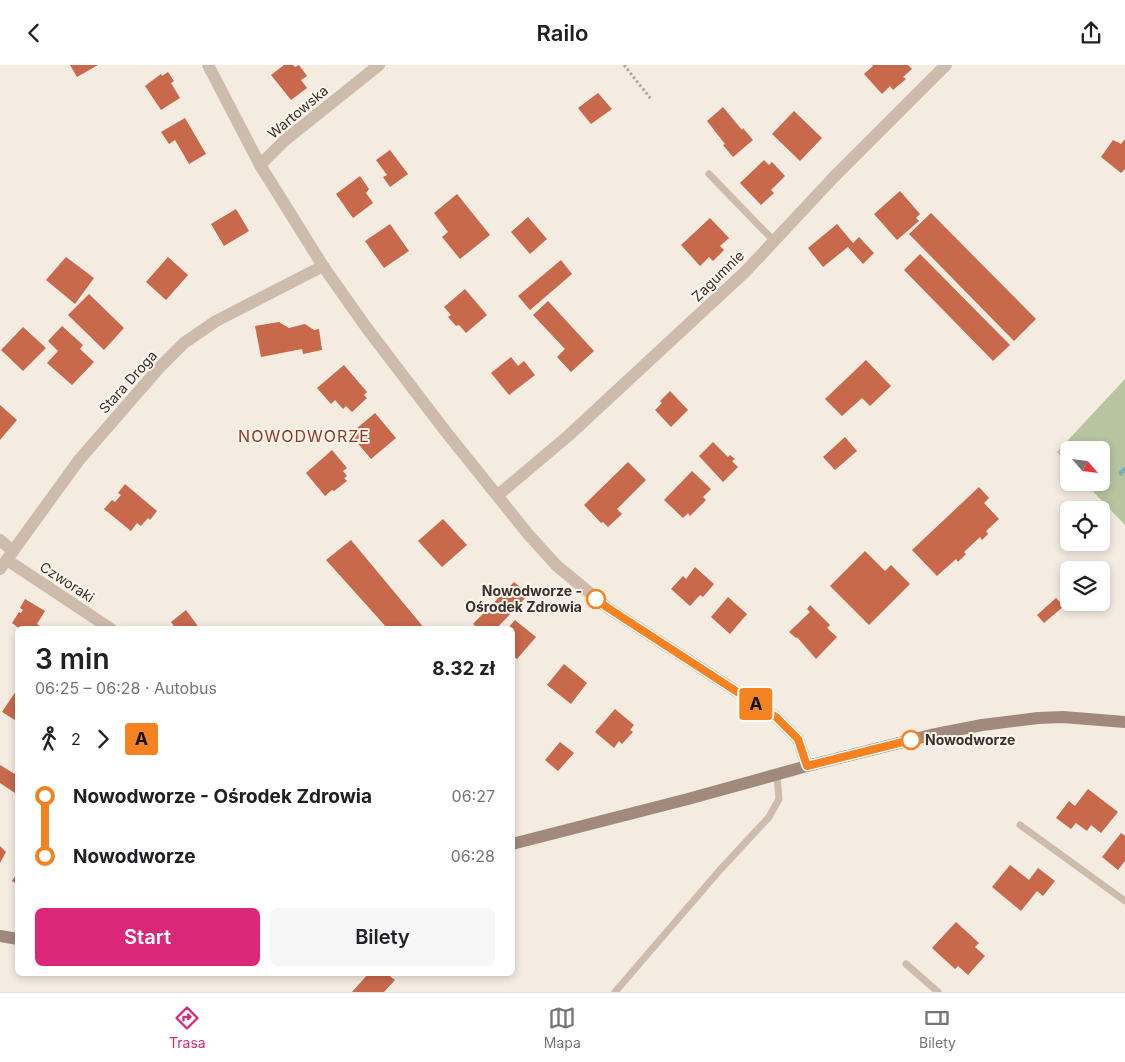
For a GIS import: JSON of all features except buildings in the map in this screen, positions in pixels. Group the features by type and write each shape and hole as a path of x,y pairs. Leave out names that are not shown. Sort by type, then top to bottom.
{"main road":[{"path":"515,843 931,735 992,723 1038,718 1063,717 1125,722"},
{"path":"0,936 15,938"}],"street":[{"path":"208,65 260,165 366,327 446,433 528,534 557,566 608,608 782,722 798,739 807,766"},
{"name":"Wartowska","path":"260,165 284,141 380,65"},
{"name":"Zagumnie","path":"498,495 568,436 746,271 832,179 946,65"},
{"name":"Stara Droga","path":"7,560 79,460 159,368 184,343 216,321 324,265"},
{"name":"Czworaki","path":"0,540 7,560 106,626"}],"lane":[{"path":"709,174 774,241"},
{"path":"615,992 719,871 769,817 779,799 777,775"},
{"path":"1020,825 1125,901"},
{"path":"906,965 938,992"}],"path":[{"path":"624,65 651,99"}],"green space":[{"path":"1125,379 1125,525 1110,509 1110,501 1102,501 1093,491 1110,491 1110,441 1067,441"}],"waterway":[{"path":"1121,473 1125,469"}],"bus line":[{"name":"A","path":"596,599 776,717 798,739 807,766 911,740"}],"place":[{"name":"Nowodworze - Ośrodek Zdrowia","path":"596,599"},
{"name":"Nowodworze","path":"911,740"}],"district":[{"name":"NOWODWORZE","path":"304,436"}]}
